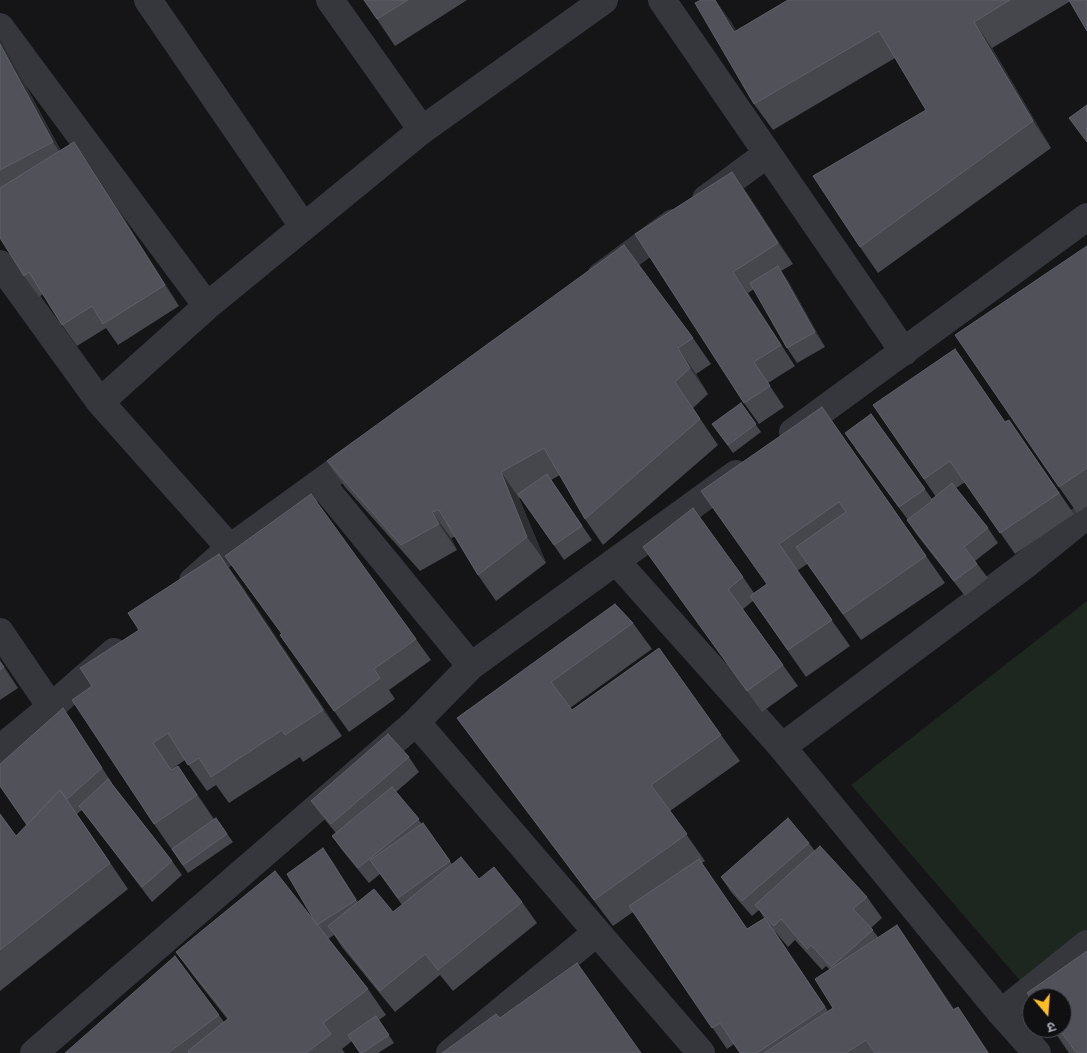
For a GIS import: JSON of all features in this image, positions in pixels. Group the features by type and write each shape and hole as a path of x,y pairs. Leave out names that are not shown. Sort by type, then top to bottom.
{"street":[{"path":"148,0 303,226"},
{"path":"330,0 422,130"},
{"path":"100,402 207,306 422,130 604,0"},
{"path":"662,0 904,352"},
{"path":"0,26 207,306"},
{"path":"584,289 767,154"},
{"path":"776,445 1087,217"},
{"path":"0,264 100,402 230,548"},
{"path":"178,594 230,548 385,436"},
{"path":"34,1053 416,722 471,666 752,462"},
{"path":"321,483 471,666"},
{"path":"782,746 1025,565 1086,517"},
{"path":"616,561 782,746 1001,1013 1037,1053"},
{"path":"0,632 52,707"},
{"path":"0,749 52,707 134,634"},
{"path":"416,722 701,1053"},
{"path":"450,1053 596,933"},
{"path":"1001,1013 1087,944"}],"shaded area":[{"path":"1087,601 1087,961 1049,988 1026,988 851,785"}],"building":[{"path":"364,0 408,0 377,19"},
{"path":"701,0 715,0 734,32 788,0 1010,0 974,22 1033,121 860,247 813,176 926,110 879,31 754,104 695,3"},
{"path":"1069,0 1087,0 1087,31"},
{"path":"0,44 53,142 0,170"},
{"path":"1087,105 1087,142 1069,118"},
{"path":"74,142 165,285 103,324 92,306 62,325 29,272 24,276 0,238 0,188"},
{"path":"732,172 778,243 733,272 781,345 754,362 770,386 744,403 635,234"},
{"path":"624,245 693,338 678,348 690,368 675,382 700,419 585,519 544,448 501,472 527,537 478,575 439,510 432,512 439,524 401,545 327,461"},
{"path":"1087,246 1087,468 1059,487 955,335"},
{"path":"778,266 815,332 787,348 750,283"},
{"path":"955,349 1005,422 1009,420 1059,493 1000,533 950,461 924,479 873,405"},
{"path":"741,403 756,424 728,445 712,424"},
{"path":"822,407 926,556 843,614 796,547 846,512 839,502 779,544 832,620 788,650 750,596 767,584 701,491"},
{"path":"871,414 925,489 899,507 845,433"},
{"path":"547,474 582,526 554,545 518,494"},
{"path":"952,483 988,528 964,547 977,564 954,581 907,520"},
{"path":"311,494 416,639 374,669 380,678 334,711 280,635 282,634 225,556"},
{"path":"693,508 743,577 728,589 783,665 747,691 643,547"},
{"path":"219,554 323,710 285,735 282,730 211,777 199,758 188,765 168,733 153,743 171,770 178,766 197,795 154,824 72,700 92,686 80,668 139,630 128,613"},
{"path":"615,604 633,623 551,682 572,710 659,648 721,735 651,785 687,834 594,900 457,718"},
{"path":"0,662 4,667 0,670"},
{"path":"63,708 102,768 67,799 60,790 27,825 0,786 0,764"},
{"path":"388,734 409,757 331,824 311,801"},
{"path":"108,779 172,861 142,887 79,806"},
{"path":"392,787 419,819 358,868 332,836"},
{"path":"60,790 110,863 0,950 0,814 16,836"},
{"path":"216,818 227,834 183,865 172,849"},
{"path":"788,818 809,843 742,901 721,877"},
{"path":"423,823 450,861 398,898 370,860"},
{"path":"820,846 867,897 853,909 873,930 831,967 811,945 807,949 781,919 774,926 755,905"},
{"path":"323,848 356,900 317,925 287,874"},
{"path":"461,857 479,879 494,867 522,902 438,970 425,954 380,991 328,926 374,889 393,912"},
{"path":"699,859 747,929 765,918 825,1007 757,1053 740,1053 720,1023 712,1028 629,906"},
{"path":"275,871 368,989 323,1023 331,1034 306,1053 189,1053 188,1051 229,1018 176,952"},
{"path":"897,925 953,1010 958,1007 988,1053 875,1053 866,1040 846,1053 764,1053 833,1008 815,979"},
{"path":"1087,951 1087,1053 1075,1051 1066,1038 1072,1038 1072,988 1034,988"},
{"path":"175,956 219,1015 168,1053 65,1053"},
{"path":"577,963 641,1053 442,1053 496,1014 500,1018"},
{"path":"376,1016 389,1035 360,1053 348,1035"}]}
